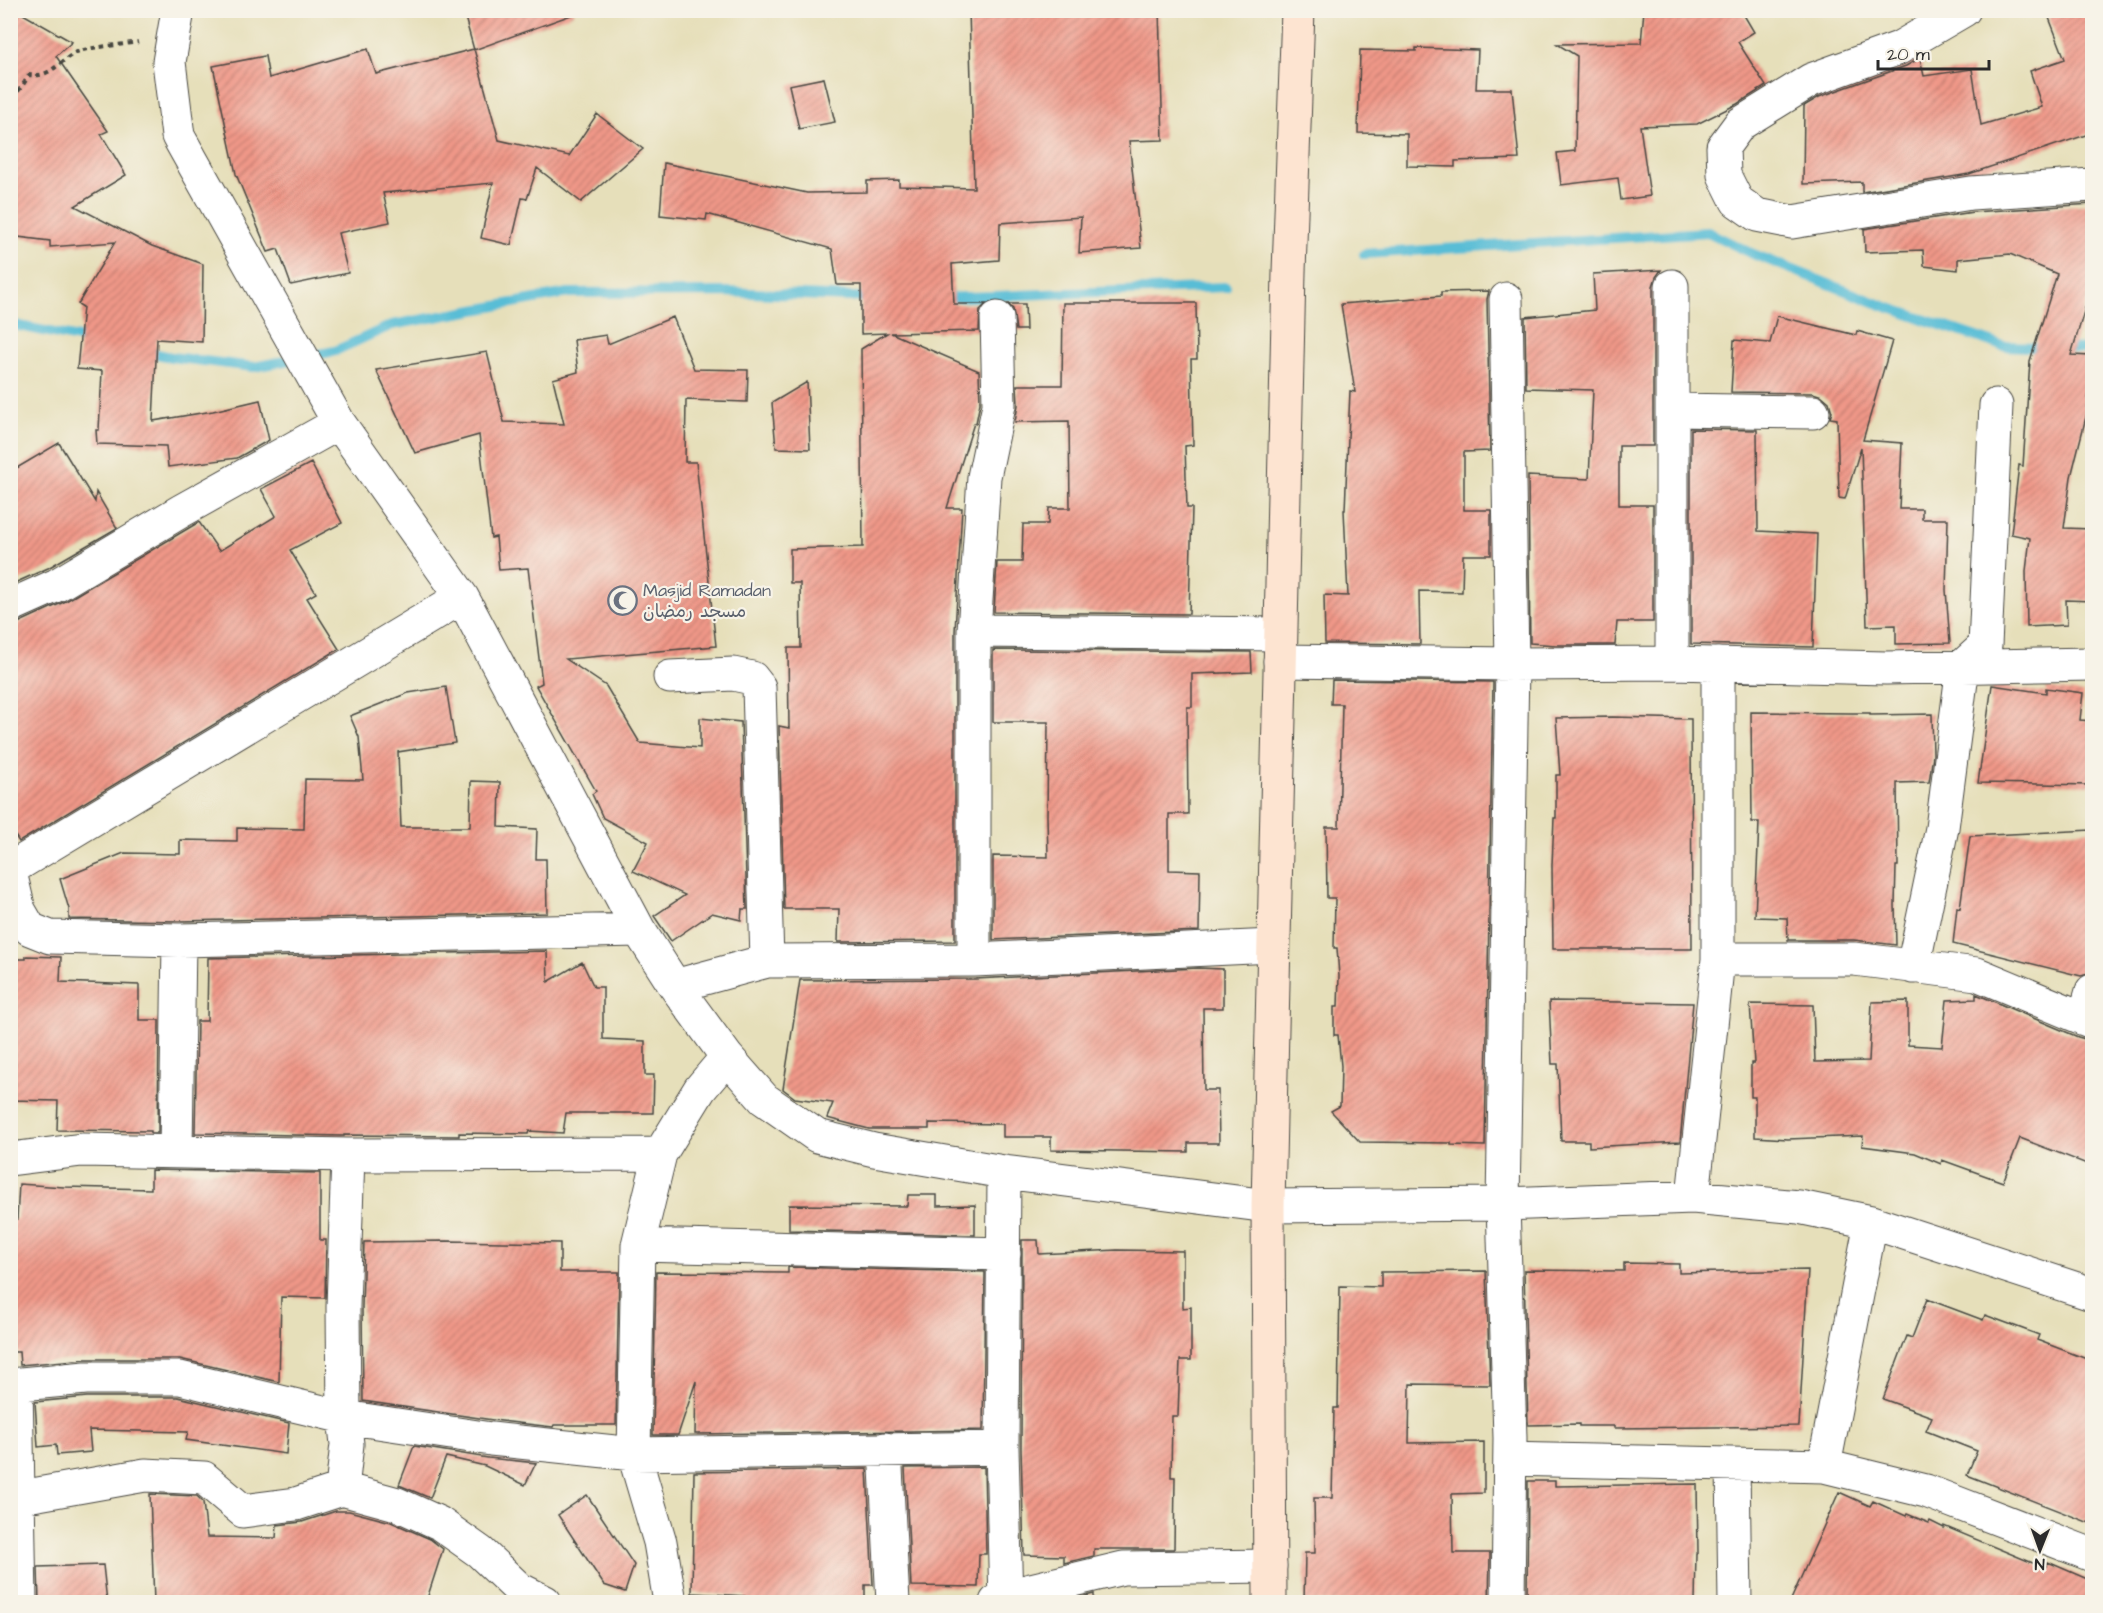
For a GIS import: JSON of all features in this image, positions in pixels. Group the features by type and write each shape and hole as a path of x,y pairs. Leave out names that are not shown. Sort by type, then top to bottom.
{"main road":[{"path":"1270,1602 1268,1206 1280,647 1298,10"}],"street":[{"path":"1964,10 1899,48 1811,80 1740,124 1723,147 1724,175 1737,201 1757,215 1792,222 1971,193 2092,185"},
{"path":"176,26 169,62 178,136 339,423 462,597 639,930 675,986 726,1057 764,1099 818,1136 874,1150 1004,1172 1268,1206 1503,1204 1693,1197 1799,1207 1871,1222 2092,1294"},
{"path":"1672,285 1672,663"},
{"path":"1506,298 1512,664 1503,1204 1510,1459 1508,1602"},
{"path":"974,960 974,631 984,477 999,405 997,318"},
{"path":"1913,967 1942,828 1963,666 1985,646 1996,405"},
{"path":"1672,410 1813,412"},
{"path":"10,606 57,585 182,511 339,423"},
{"path":"462,597 10,870 19,910 30,929 50,936 179,940 639,930"},
{"path":"974,631 1280,647 1512,664 1672,663 1886,668 2092,664"},
{"path":"1693,1197 1718,960 1718,664"},
{"path":"670,677 733,674 752,678 759,687 767,961"},
{"path":"176,1152 179,940"},
{"path":"675,986 767,961 974,960 1273,946"},
{"path":"1718,960 1854,959 1977,974 2090,1011"},
{"path":"670,1602 660,1542 634,1454 638,1245 660,1154 700,1089 726,1057"},
{"path":"10,1159 82,1150 348,1155 660,1154"},
{"path":"342,1489 347,1444 344,1417 343,1307 348,1155"},
{"path":"1004,1172 1003,1600 1122,1568 1270,1566"},
{"path":"1824,1466 1871,1222"},
{"path":"638,1245 1004,1254"},
{"path":"20,1602 14,1499 13,1385 86,1378 180,1378 344,1417 490,1439 634,1454 1002,1448"},
{"path":"885,1449 893,1602"},
{"path":"1510,1459 1824,1466 1926,1491 2092,1555"},
{"path":"1733,1465 1735,1602"},
{"path":"14,1499 145,1475 204,1478 243,1511 296,1504 342,1489 397,1504 439,1523 480,1552 519,1589 545,1602"}],"path":[{"path":"10,96 14,96 29,75 47,74 75,52 140,42 176,26"}],"building":[{"path":"10,10 16,10 72,42 56,56 108,131 101,134 126,175 75,206 152,246 203,264 202,342 157,339 153,421 260,400 269,440 237,458 168,467 166,446 97,444 96,430 99,430 102,371 77,369 83,307 78,304 115,242 50,247 50,241 10,236"},
{"path":"463,10 573,10 574,14 474,50"},
{"path":"969,10 1159,10 1163,140 1129,141 1141,248 1079,253 1081,217 1000,223 999,260 952,264 954,304 986,304 980,310 979,331 891,333 979,371 980,403 976,423 974,423 947,508 962,508 955,631 955,941 838,942 839,909 784,909 779,726 789,728 788,648 801,648 800,583 790,583 790,549 863,547 861,349 887,333 861,334 861,285 837,285 832,249 707,214 706,220 660,215 664,163 807,193 867,192 867,181 899,180 899,186 974,188"},
{"path":"1644,10 1741,10 1754,32 1738,42 1766,86 1697,124 1640,126 1650,196 1621,200 1618,178 1561,185 1557,153 1575,151 1577,56 1557,44 1641,43"},
{"path":"2046,10 2092,10 2092,133 1969,174 1862,192 1862,182 1803,184 1804,106 1819,97 1906,66 1920,58 1924,76 1972,69 1981,125 2042,107 2030,71 2065,59"},
{"path":"1416,48 1478,50 1476,89 1512,89 1519,159 1455,161 1455,167 1407,166 1407,134 1358,133 1360,50 1416,51"},
{"path":"368,49 376,74 474,49 499,140 569,156 597,114 643,149 581,202 537,168 527,199 522,198 511,245 481,238 493,183 383,193 390,222 338,233 348,273 291,285 278,249 268,252 236,174 213,66 265,56 269,78"},
{"path":"824,78 835,122 799,129 789,85"},
{"path":"2092,204 2092,285 2071,355 2092,356 2087,413 2071,477 2064,528 2092,529 2092,601 2066,600 2067,625 2027,627 2026,571 2030,538 2011,534 2019,465 2023,466 2030,361 2057,274 2010,254 1958,259 1958,270 1924,266 1923,250 1865,252 1864,229 1973,212"},
{"path":"1661,270 1653,286 1653,446 1619,446 1619,505 1653,505 1653,622 1617,622 1615,645 1530,643 1528,476 1589,479 1593,390 1526,388 1525,317 1595,310 1593,274"},
{"path":"1489,291 1487,299 1490,451 1464,452 1464,510 1491,510 1491,555 1463,555 1462,592 1419,591 1420,644 1325,643 1324,595 1348,596 1344,510 1350,391 1355,392 1341,304 1441,296 1441,292"},
{"path":"1063,303 1196,303 1197,359 1191,359 1193,445 1185,446 1187,508 1192,508 1189,614 994,612 997,562 1022,562 1023,524 1048,524 1049,508 1070,508 1069,421 1015,422 1018,405 1017,385 1062,385"},
{"path":"1008,304 1025,304 1026,330 1016,330 1013,309"},
{"path":"1777,316 1856,335 1857,331 1892,341 1863,440 1902,443 1899,509 1922,509 1922,519 1948,519 1946,590 1950,643 1896,644 1896,625 1867,626 1861,447 1845,499 1839,498 1837,419 1830,418 1832,412 1829,402 1813,393 1731,392 1734,340 1770,343"},
{"path":"673,317 694,369 748,370 747,402 686,400 685,462 696,462 716,646 566,659 606,686 640,743 700,748 700,718 741,722 747,909 742,909 741,920 712,913 671,941 654,916 685,895 633,871 648,842 603,818 592,794 596,791 536,686 542,683 528,568 499,570 496,537 491,538 479,435 415,453 376,370 487,352 504,422 564,424 553,379 578,372 574,340 606,335 608,344"},
{"path":"807,382 810,449 776,448 772,403"},
{"path":"1691,429 1757,430 1758,531 1817,534 1813,647 1691,644"},
{"path":"59,443 95,502 96,492 117,528 48,568 10,585 10,472"},
{"path":"311,463 342,523 290,550 316,593 307,598 339,649 19,842 10,828 10,624 18,623 66,601 199,522 219,551 276,516 261,489"},
{"path":"993,650 1251,652 1252,672 1192,674 1192,707 1187,707 1188,814 1169,814 1169,870 1200,871 1199,931 993,940 993,856 1048,857 1048,722 993,722"},
{"path":"1332,680 1493,682 1485,1146 1451,1145 1451,1143 1360,1142 1331,1111 1340,1106 1341,1066 1338,1035 1334,1035 1334,1007 1338,1007 1339,976 1337,948 1334,948 1335,898 1327,898 1326,827 1339,827 1342,704 1331,704"},
{"path":"1992,685 2046,693 2046,688 2083,693 2080,720 2092,721 2092,785 1978,783"},
{"path":"446,687 455,743 398,752 401,827 470,827 471,781 500,782 499,827 537,829 536,859 546,859 547,913 179,921 69,919 69,909 60,879 124,853 180,854 180,840 237,841 237,828 304,829 305,779 363,780 359,737 350,716 408,693"},
{"path":"1751,712 1932,714 1933,755 1929,782 1897,783 1896,945 1854,940 1788,940 1787,918 1755,917 1759,822 1752,822"},
{"path":"1556,718 1691,719 1692,949 1553,949 1552,865 1554,818 1556,818 1556,775 1560,775"},
{"path":"2092,830 2092,973 2081,976 1953,944 1957,907 1960,908 1970,836"},
{"path":"547,951 548,982 582,962 594,987 603,987 603,1039 645,1041 645,1075 654,1075 653,1113 566,1113 563,1133 529,1131 528,1134 459,1133 459,1136 344,1136 195,1133 197,1021 207,1021 208,958"},
{"path":"26,956 61,957 60,982 139,985 139,1020 159,1020 158,1133 57,1130 58,1101 10,1100 10,959 26,959"},
{"path":"1198,968 1223,969 1223,1008 1203,1008 1204,1090 1218,1090 1219,1143 1188,1143 1188,1152 1051,1150 1051,1137 1003,1137 1003,1124 929,1123 929,1129 869,1129 827,1118 833,1103 795,1098 783,1089 800,980 975,979"},
{"path":"1976,994 2092,1041 2092,1166 2020,1138 2003,1182 1942,1160 1941,1164 1915,1153 1862,1146 1863,1136 1788,1139 1755,1137 1755,1097 1751,1097 1751,1063 1754,1063 1750,1004 1813,1005 1815,1062 1869,1061 1872,1002 1908,1001 1908,1045 1942,1047 1947,1000 1976,999"},
{"path":"1549,1001 1693,1003 1680,1142 1589,1147 1589,1141 1561,1141 1558,1064 1552,1064"},
{"path":"151,1170 320,1173 320,1240 326,1240 325,1298 281,1297 279,1382 180,1359 86,1359 20,1365 19,1352 10,1352 10,1219 17,1219 19,1184 151,1189"},
{"path":"908,1195 937,1195 937,1206 975,1205 975,1235 789,1230 789,1205 907,1206"},
{"path":"1022,1240 1038,1240 1039,1254 1117,1250 1183,1251 1183,1308 1191,1307 1191,1360 1180,1360 1178,1416 1172,1416 1171,1477 1175,1477 1174,1549 1094,1549 1094,1556 1064,1563 1064,1556 1024,1555 1021,1448"},
{"path":"364,1242 560,1243 560,1272 619,1272 616,1425 554,1425 553,1427 363,1401"},
{"path":"1624,1263 1679,1264 1679,1273 1808,1270 1799,1426 1614,1428 1614,1426 1579,1426 1579,1424 1528,1425 1524,1270 1624,1271"},
{"path":"788,1267 985,1272 983,1430 695,1434 696,1381 678,1435 653,1435 656,1272 788,1273"},
{"path":"1486,1271 1490,1385 1410,1384 1409,1443 1484,1442 1484,1493 1452,1494 1453,1553 1490,1553 1489,1602 1304,1602 1305,1553 1315,1553 1314,1498 1332,1498 1334,1408 1338,1408 1340,1286 1381,1287 1381,1272"},
{"path":"1927,1299 1983,1320 1985,1315 2039,1335 2037,1340 2092,1361 2092,1524 1967,1475 1977,1451 1926,1431 1932,1417 1883,1399 1907,1336 1912,1338"},
{"path":"87,1397 178,1397 289,1423 286,1454 186,1440 188,1432 89,1430 91,1452 57,1455 56,1445 38,1447 35,1402"},
{"path":"414,1446 536,1463 525,1485 485,1466 446,1457 430,1498 399,1485"},
{"path":"984,1467 986,1554 979,1554 978,1587 911,1586 905,1468"},
{"path":"867,1469 873,1585 865,1585 865,1602 745,1602 745,1596 692,1593 694,1472"},
{"path":"1528,1481 1555,1481 1555,1486 1697,1484 1698,1553 1696,1553 1695,1602 1527,1602"},
{"path":"1839,1492 1870,1506 1873,1501 1906,1516 1907,1514 1944,1528 1944,1526 2045,1568 2048,1562 2092,1581 2092,1602 1790,1602"},
{"path":"150,1494 197,1496 203,1502 207,1537 276,1538 277,1525 302,1522 336,1511 349,1511 391,1522 430,1539 443,1549 426,1602 154,1602"},
{"path":"587,1495 634,1565 625,1592 604,1585 558,1515"},
{"path":"103,1565 107,1602 39,1602 38,1567"},
{"path":"1094,1594 1094,1602 1065,1602 1065,1601"}],"waterway":[{"path":"1364,254 1708,232 1753,254 1884,306 2003,346 2092,349"},
{"path":"942,298 1226,287"},
{"path":"143,351 171,357 254,367 335,351 392,325 568,293 727,292 875,298"},
{"path":"10,324 93,341"}],"place":[{"name":"Masjid Ramadan مسجد رمضان","path":"622,600"}]}
